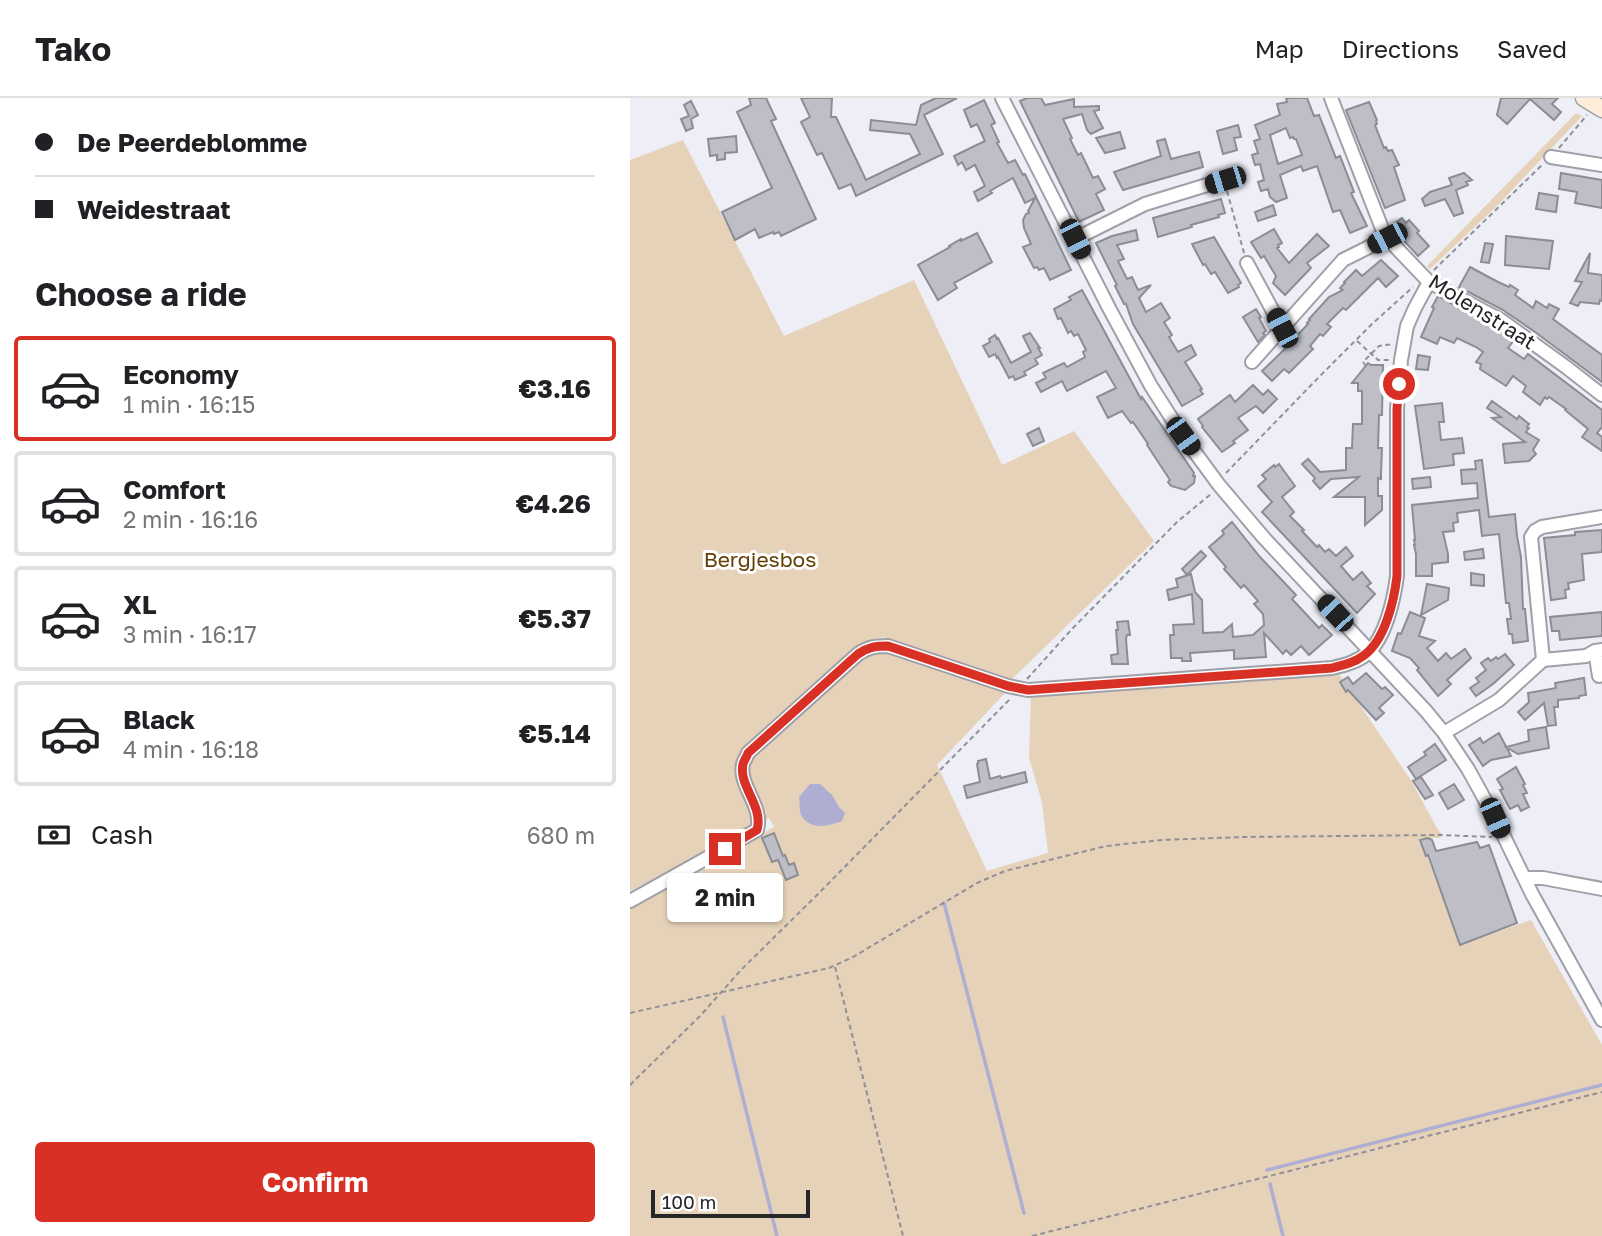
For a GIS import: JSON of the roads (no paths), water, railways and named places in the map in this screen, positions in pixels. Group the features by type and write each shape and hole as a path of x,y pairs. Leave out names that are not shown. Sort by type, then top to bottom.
{"street":[{"path":"1002,98 1109,308 1151,386 1183,436 1219,485 1264,538 1444,733 1468,769 1602,1020"},
{"name":"Molenstraat","path":"1331,98 1387,238 1427,280 1501,320 1602,395"},
{"path":"1550,157 1602,165"},
{"path":"1075,239 1145,204 1229,179"},
{"path":"1252,362 1343,260 1387,238"},
{"path":"1247,263 1282,328"},
{"path":"630,901 757,830 760,822 758,813 743,775 743,764 748,753 866,648 888,646 1019,689 1042,690 1332,668 1353,662 1370,651 1389,614 1395,595 1397,409 1401,360 1407,326 1427,280"},
{"path":"1543,660 1531,537 1542,527 1602,517"},
{"path":"1444,733 1499,700 1543,660 1587,656 1598,650 1599,676"},
{"path":"1524,878 1543,878 1602,889"}],"water":[{"path":"810,784 820,784 832,795 845,813 842,821 820,826 805,820 800,813 799,797"}],"waterway":[{"path":"944,903 1024,1213"},
{"path":"723,1017 777,1236"},
{"path":"1267,1170 1602,1085"},
{"path":"1270,1184 1283,1236"}],"park label":[{"name":"Bergjesbos","path":"760,560"}]}
